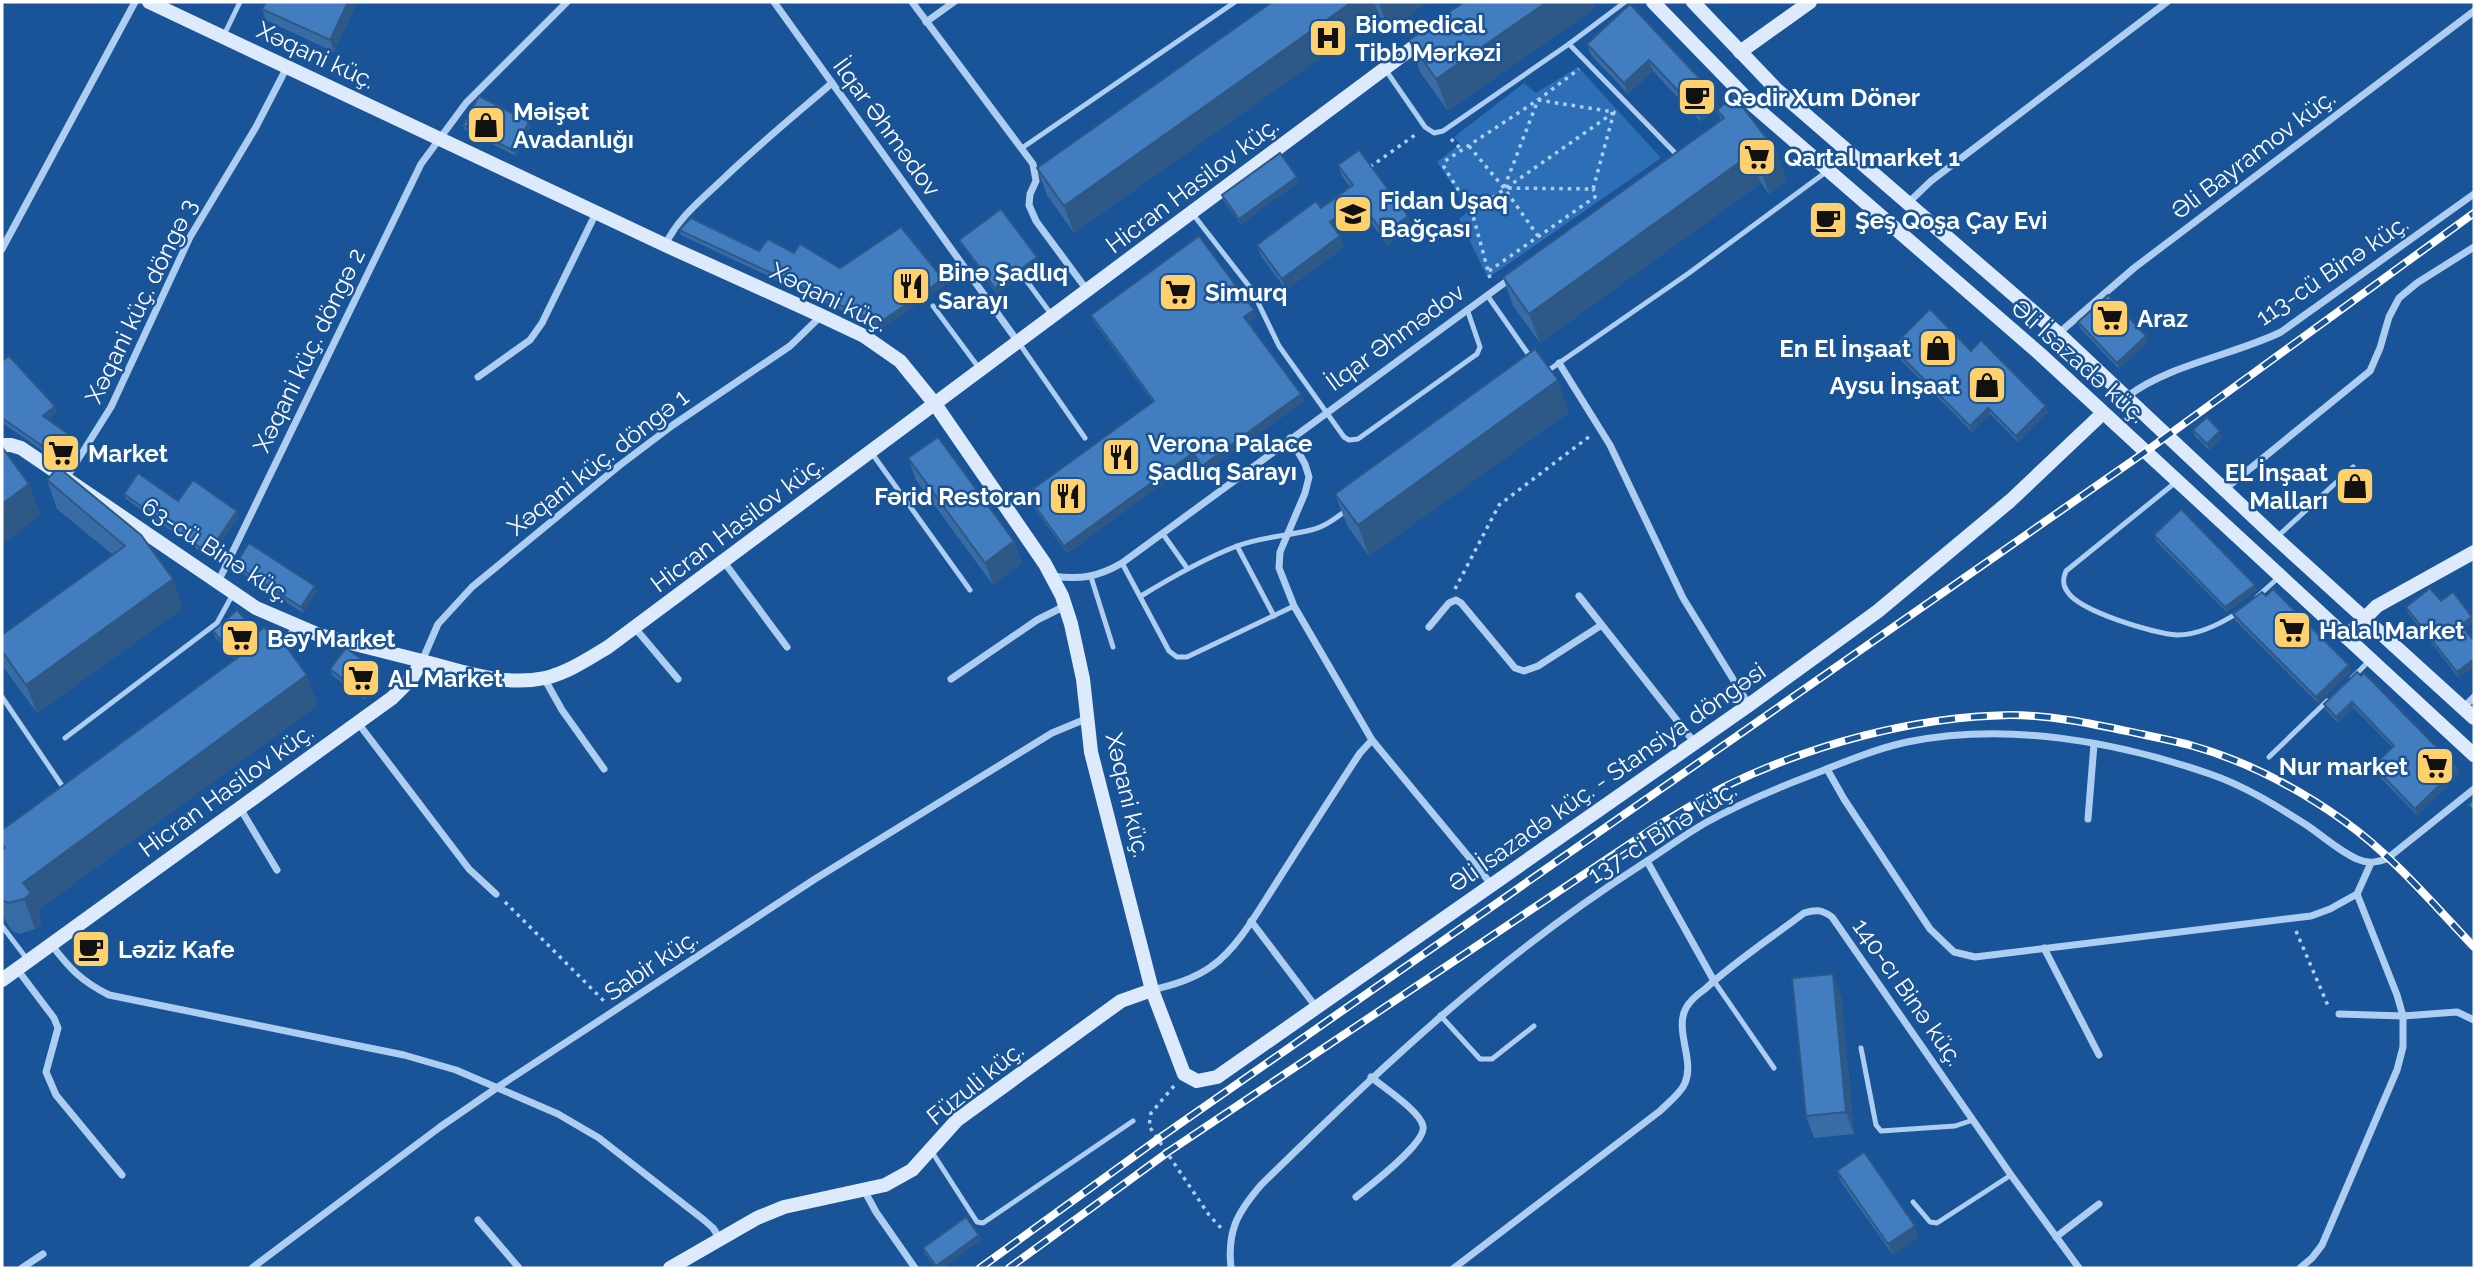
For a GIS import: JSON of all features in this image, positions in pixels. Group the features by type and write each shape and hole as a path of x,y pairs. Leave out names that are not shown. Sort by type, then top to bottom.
{"street":[{"path":"2,249 135,2"},
{"name":"Xəqani küç.","path":"149,2 864,336 900,361 935,404 1053,576 1065,606 1083,680 1091,752 1152,990"},
{"name":"Xəqani küç. döngə 2","path":"218,582 421,164 438,137 466,103 567,2"},
{"name":"İlqar Əhmədov","path":"774,2 1018,342"},
{"path":"912,2 1032,164 1036,181 1030,194 1029,205 1036,221 1087,291"},
{"path":"926,22 954,2"},
{"name":"Əli İsazadə küç.","path":"1653,2 1749,109 1828,171 2040,354 2474,755"},
{"name":"Əli İsazadə küç.","path":"1693,2 1776,89 2128,396 2276,538 2469,713"},
{"path":"1740,52 1810,2"},
{"path":"1908,204 1931,181 2167,2"},
{"name":"Əli Bayramov küç.","path":"2059,334 2134,268 2474,11"},
{"name":"Hicran Hasilov küç.","path":"2,980 358,723 401,690 422,662 488,678 544,678 585,661 635,628 1440,27"},
{"name":"Xəqani küç. döngə 3","path":"67,477 111,407 190,237 256,127 287,67"},
{"path":"665,245 675,226 686,214 745,158 832,83"},
{"path":"1669,165 1691,150"},
{"name":"113-cü Binə küç.","path":"2128,396 2155,379 2258,343 2281,332 2474,194"},
{"path":"478,377 530,340 536,332 596,213"},
{"path":"2224,489 2370,370 2389,317 2399,298 2474,247"},
{"name":"İlqar Əhmədov","path":"1053,576 1076,579 1091,577 1122,563 1515,275"},
{"name":"Xəqani küç. döngə 1","path":"422,662 438,625 472,587 620,465 673,425 790,346 822,316"},
{"path":"1559,363 1618,460 1677,587 1749,705"},
{"name":"Əli İsazadə küç. - Stansiya döngəsi","path":"1184,1074 1197,1081 1217,1077 1749,705 1927,572 2010,500 2103,413"},
{"path":"1290,438 1309,477 1280,552 1279,568 1294,606 1372,740 1493,886"},
{"name":"63-cü Binə küç.","path":"2,445 22,448 256,608 296,627 422,662"},
{"path":"2346,637 2365,617 2390,598 2474,552"},
{"path":"724,562 787,647"},
{"path":"1579,596 1695,742"},
{"path":"1429,627 1449,603 1456,600 1515,668 1524,671 1538,666 1600,625"},
{"path":"951,679 1037,620 1065,606"},
{"path":"635,628 677,679"},
{"path":"544,678 562,710 604,769"},
{"path":"2469,713 2474,697"},
{"name":"Sabir küç.","path":"252,1268 440,1127 498,1087 815,879 1052,733 1088,718"},
{"path":"358,723 468,869 496,894"},
{"name":"137-ci Binə küç.","path":"1231,1268 1230,1237 1237,1218 1261,1185 1371,1077 1440,1015 1602,890 1704,823 1760,794 1827,769 1905,742 1972,734 2020,735 2094,744 2170,761 2214,775 2262,797 2347,853 2371,863"},
{"path":"1184,1074 1152,990 1178,984 1213,966 1225,955 1251,921 1360,753 1372,740"},
{"path":"2088,819 2094,744"},
{"path":"1827,769 1930,929 1954,952 1975,957 2293,919 2330,909 2357,894 2371,863 2388,858 2474,789"},
{"path":"240,808 277,870"},
{"path":"1647,861 1714,981"},
{"path":"2300,1268 2322,1245 2397,1070 2403,1047 2403,1016 2397,995 2357,894"},
{"name":"140-cı Binə küç.","path":"1454,1268 1660,1111 1685,1084 1687,1074 1684,1011 1689,1003 1804,913 1815,909 1832,918 2079,1268"},
{"path":"1251,921 1316,1007"},
{"path":"51,944 72,971 88,984 109,995 404,1055 456,1070 498,1087 558,1114 599,1138 704,1220 720,1240"},
{"path":"2045,948 2099,1055"},
{"path":"23,965 58,1028 46,1072 49,1083 56,1096 122,1175"},
{"name":"Füzuli küç.","path":"670,1268 691,1263 720,1240 757,1218 783,1207 885,1185 912,1170 957,1120 1122,1001 1152,990"},
{"path":"2339,1014 2403,1016 2457,1012 2474,1020"},
{"path":"1356,1197 1423,1135 1423,1125 1415,1113 1371,1077"},
{"path":"864,1190 915,1268"},
{"path":"2056,1237 2099,1204"},
{"path":"478,1220 519,1268"},
{"path":"22,1268 43,1254"}],"lane":[{"path":"223,38 240,2"},
{"path":"1022,148 1235,2"},
{"path":"1385,69 1425,127 1434,133 1443,131 1625,2"},
{"path":"1569,44 1680,158"},
{"path":"1490,293 1542,375 1700,265 1828,171"},
{"path":"1036,181 1047,173"},
{"path":"1192,213 1252,290 1279,346 1344,437 1349,440 1358,439 1477,354 1480,347 1467,309"},
{"path":"1026,280 1053,316"},
{"path":"933,306 980,370"},
{"path":"1018,342 1085,438"},
{"path":"872,452 970,590"},
{"path":"2276,538 2353,467"},
{"path":"2177,481 2066,571 2063,580 2066,591 2073,599 2120,622 2177,635 2224,621 2242,609"},
{"path":"1140,596 1187,568 1237,546 1324,526 1356,503"},
{"path":"1163,534 1187,568"},
{"path":"1237,546 1273,617"},
{"path":"1122,563 1169,652 1177,657 1187,657 1294,606"},
{"path":"2254,600 2280,576"},
{"path":"1091,577 1113,647"},
{"path":"65,738 217,623 233,594"},
{"path":"270,654 296,627"},
{"path":"2343,687 2371,660"},
{"path":"2269,757 2334,695"},
{"path":"2,697 72,800"},
{"path":"2,926 23,965"},
{"path":"1714,981 1774,1068"},
{"path":"1440,1015 1480,1059 1492,1059 1534,1026"},
{"path":"1861,1048 1876,1125 1881,1131 1955,1126 1973,1120"},
{"path":"931,1149 977,1222 983,1223 1133,1121"},
{"path":"1913,1202 1930,1222 1937,1223 2011,1175"}],"path":[{"path":"1490,293 1489,272 1472,212 1444,163 1588,63"},
{"path":"1538,100 1614,112"},
{"path":"1504,188 1538,100"},
{"path":"1472,212 1627,103"},
{"path":"1489,272 1595,197 1593,189 1614,112"},
{"path":"1368,168 1425,127"},
{"path":"1469,146 1504,188 1538,236"},
{"path":"1504,188 1593,189"},
{"path":"1456,600 1455,587 1499,505 1600,428"},
{"path":"496,894 615,1011"},
{"path":"2293,919 2328,1007 2339,1014"},
{"path":"1184,1074 1151,1113 1149,1126 1209,1215 1230,1237"}],"shaded area":[{"path":"1578,67 1661,158 1488,278 1459,219 1470,210 1437,162 1460,144 1454,137 1524,83 1536,93"}],"building":[{"path":"266,2 348,2 330,40 262,9"},
{"path":"1272,2 1352,2 1064,206 1037,168"},
{"path":"1464,2 1547,2 1436,79 1409,40"},
{"path":"1630,4 1715,95 1697,111 1649,60 1624,83 1587,44"},
{"path":"479,96 529,122 514,151 463,125"},
{"path":"1734,96 1777,152 1759,165 1751,154 1529,314 1503,277 1724,118 1717,110"},
{"path":"1359,150 1408,216 1384,234 1359,200 1330,222 1340,236 1282,279 1257,245 1316,201 1321,208 1353,185 1338,165"},
{"path":"1280,153 1297,177 1239,219 1222,195"},
{"path":"1001,209 1037,257 995,288 959,240"},
{"path":"691,218 759,251 768,239 794,253 800,244 840,268 901,227 943,279 879,323 679,230"},
{"path":"1199,236 1254,310 1244,317 1301,394 1202,466 1193,453 1064,546 1026,494 1154,401 1091,315"},
{"path":"2108,295 2146,336 2117,363 2078,322"},
{"path":"1930,309 1971,351 1981,340 2046,406 2016,436 1988,408 1970,426 1892,347"},
{"path":"1535,349 1558,380 1358,525 1335,494"},
{"path":"9,356 55,406 43,416 77,440 64,461 2,418 2,361"},
{"path":"2207,417 2220,431 2207,444 2193,430"},
{"path":"938,437 1014,541 985,563 908,458"},
{"path":"2,447 29,484 2,504"},
{"path":"58,467 141,535 173,579 26,685 2,651 2,635 125,546 47,480"},
{"path":"138,473 178,501 193,480 237,511 208,553 124,494"},
{"path":"2181,509 2255,585 2225,607 2154,535"},
{"path":"249,543 315,586 301,607 235,565"},
{"path":"2430,588 2441,601 2453,592 2472,617 2461,625 2474,641 2474,659 2457,672 2406,607"},
{"path":"2273,589 2349,665 2316,697 2233,614 2262,592 2266,596"},
{"path":"237,610 257,633 239,648 242,654 236,658 213,631"},
{"path":"264,627 270,634 275,631 307,675 23,883 31,893 24,899 8,903 2,900 2,850 5,848 2,843 2,830 244,653 239,648"},
{"path":"346,648 379,672 363,694 330,669"},
{"path":"2357,672 2361,676 2364,673 2457,768 2415,809 2373,766 2394,746 2352,702 2336,717 2324,704"},
{"path":"2474,799 2474,811 2468,805"},
{"path":"1833,974 1846,1112 1806,1116 1792,978"},
{"path":"1864,1152 1915,1226 1888,1244 1837,1171"},
{"path":"966,1217 979,1235 936,1266 923,1248"}],"railway":[{"path":"980,1268 1158,1139 2145,452 2474,213"},
{"path":"1009,1268 1168,1152 1655,827 1715,792 1792,758 1900,727 1973,717 2043,717 2093,724 2213,752 2290,787 2344,821 2379,849 2474,947"}],"place":[{"name":"Biomedical Tibb Mərkəzi","path":"1328,38"},
{"name":"Qədir Xum Dönər","path":"1697,97"},
{"name":"Məişət Avadanlığı","path":"486,125"},
{"name":"Qartal market 1","path":"1757,157"},
{"name":"Fidan Uşaq Bağçası","path":"1353,214"},
{"name":"Şeş Qoşa Çay Evi","path":"1828,220"},
{"name":"Binə Şadlıq Sarayı","path":"911,286"},
{"name":"Simurq","path":"1178,292"},
{"name":"Araz","path":"2110,318"},
{"name":"En El İnşaat","path":"1938,348"},
{"name":"Aysu İnşaat","path":"1987,385"},
{"name":"Market","path":"61,453"},
{"name":"Verona Palace Şadlıq Sarayı","path":"1121,457"},
{"name":"EL İnşaat Malları","path":"2355,486"},
{"name":"Fərid Restoran","path":"1068,496"},
{"name":"Halal Market","path":"2292,630"},
{"name":"Bəy Market","path":"240,638"},
{"name":"AL Market","path":"361,678"},
{"name":"Nur market","path":"2435,766"},
{"name":"Ləziz Kafe","path":"91,949"}]}
